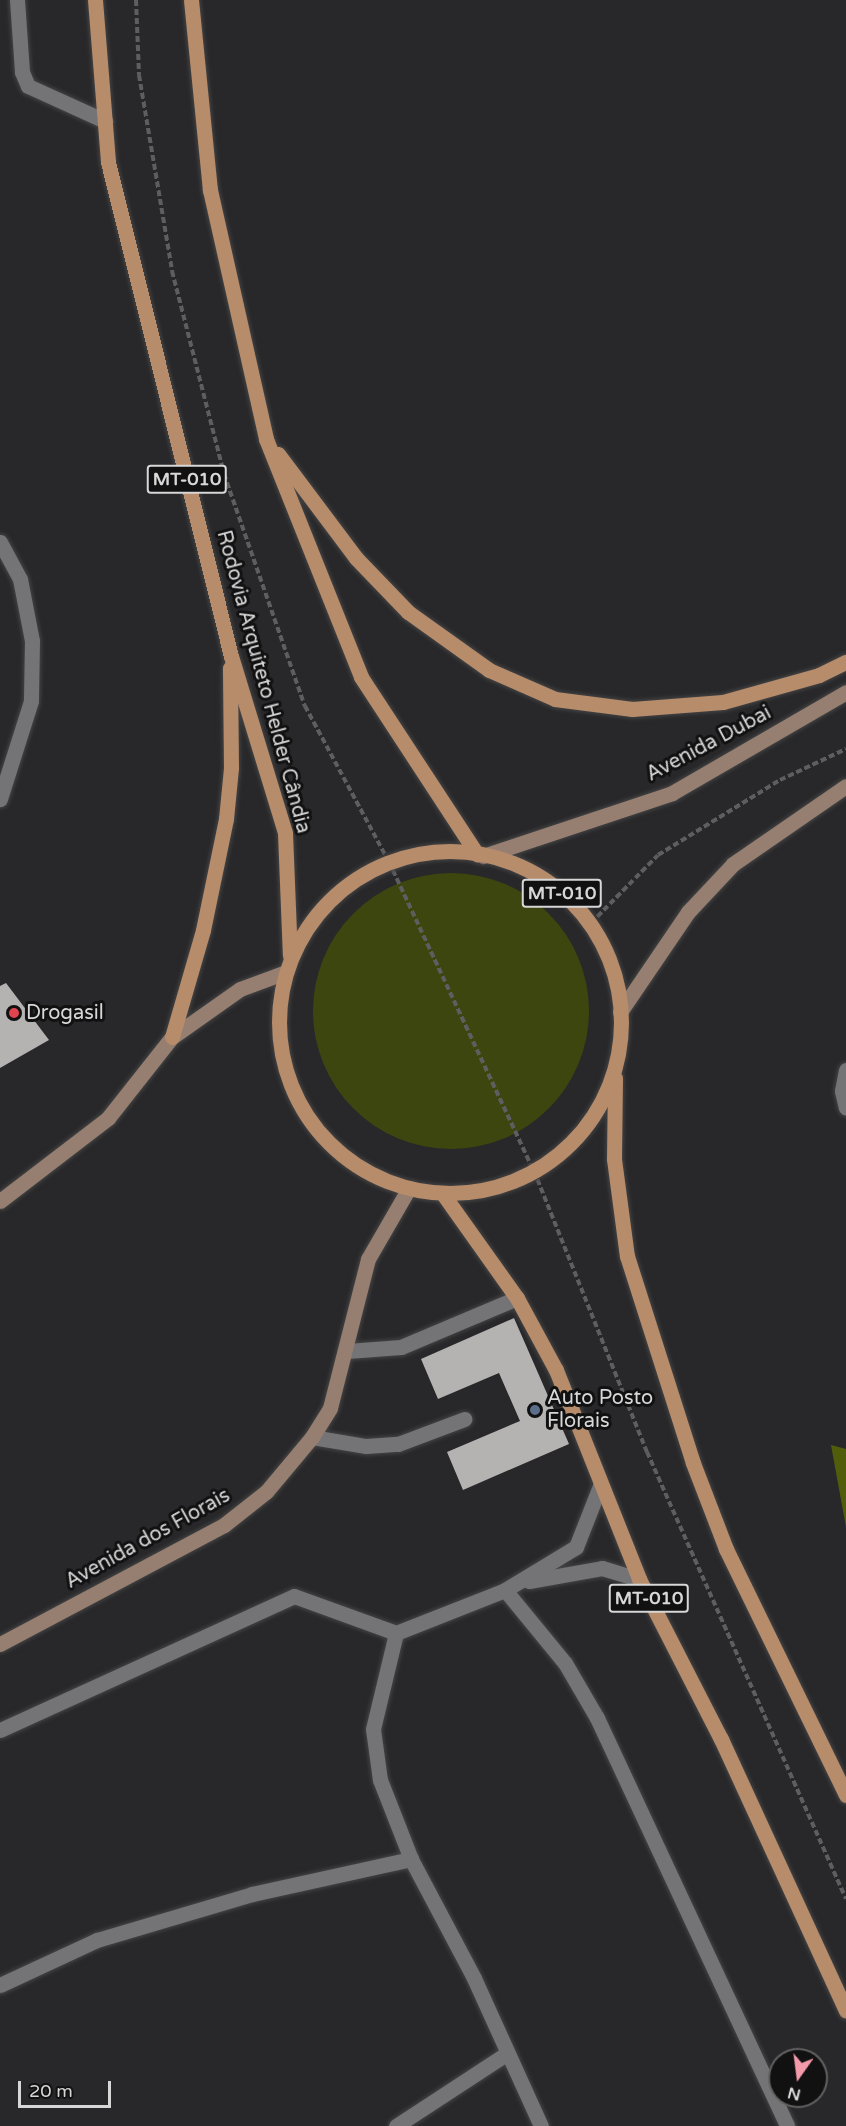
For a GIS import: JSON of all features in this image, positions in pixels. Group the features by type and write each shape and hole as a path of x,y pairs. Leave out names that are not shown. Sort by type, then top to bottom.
{"main road":[{"name":"Rodovia Arquiteto Helder Cândia","path":"95,0 108,162 231,656 285,833 290,955"},
{"path":"191,0 210,190 266,439 361,676 480,855"},
{"path":"266,439 356,558 408,612 489,670 555,699 632,709 723,702 819,675 846,662"},
{"path":"172,1037 203,930 226,819 231,768 231,656"},
{"name":"MT-010","path":"615,1074 584,1131 534,1171 494,1188 443,1194 409,1188 368,1171 336,1152 299,1107 279,1053 286,972 290,955 316,913 353,879 389,862 444,850 480,855 523,866 555,886 591,923 615,985 620,1012 615,1074 614,1159 627,1256 693,1463 726,1549 846,1795"},
{"name":"MT-010","path":"443,1194 517,1298 556,1370 600,1486 639,1579 721,1739 846,2011"}],"street":[{"path":"17,0 22,72 28,86 105,121"},
{"path":"0,542 20,579 32,641 31,701 0,799"},
{"name":"Avenida Dubai","path":"480,855 672,793 846,692"},
{"path":"620,1012 688,912 733,864 846,786"},
{"path":"0,1201 108,1118 172,1037 240,989 286,972"},
{"path":"846,1070 842,1091 846,1108"},
{"name":"Avenida dos Florais","path":"0,1644 224,1525 267,1492 312,1437 330,1408 368,1258 409,1188"},
{"path":"346,1351 401,1347 517,1298"},
{"path":"312,1437 366,1446 398,1444 464,1419"},
{"path":"0,1730 294,1596 396,1633 505,1590 576,1547 600,1486"},
{"path":"520,1583 586,1569 610,1570 639,1579"},
{"path":"505,1590 565,1664 597,1718 787,2126"},
{"path":"396,1633 373,1729 380,1780 411,1859 474,1978 506,2054 541,2126"},
{"path":"0,1985 97,1940 252,1894 411,1859"},
{"path":"396,2126 506,2054"}],"path":[{"path":"136,0 139,75 172,271 224,474 305,706 389,862 428,953 534,1171 647,1452 846,1899"},
{"path":"591,923 658,855 780,780 846,749"}],"green space":[{"path":"437,873 465,873 491,878 516,889 539,904 558,923 573,946 584,971 589,1011 587,1038 579,1064 566,1088 549,1109 528,1126 491,1144 465,1149 437,1149 411,1144 386,1133 363,1118 344,1099 329,1076 318,1051 313,1025 313,997 318,971 329,946 344,923 363,904 386,889 411,878"},
{"path":"831,1445 846,1449 846,1527"}],"building":[{"name":"Drogasil","path":"6,983 49,1040 0,1068 0,986"},
{"name":"Auto Posto Florais","path":"514,1318 569,1444 463,1490 447,1452 520,1421 499,1373 438,1399 421,1359"}],"place":[{"name":"Drogasil","path":"14,1013"},
{"name":"Auto Posto Florais","path":"535,1410"}]}
